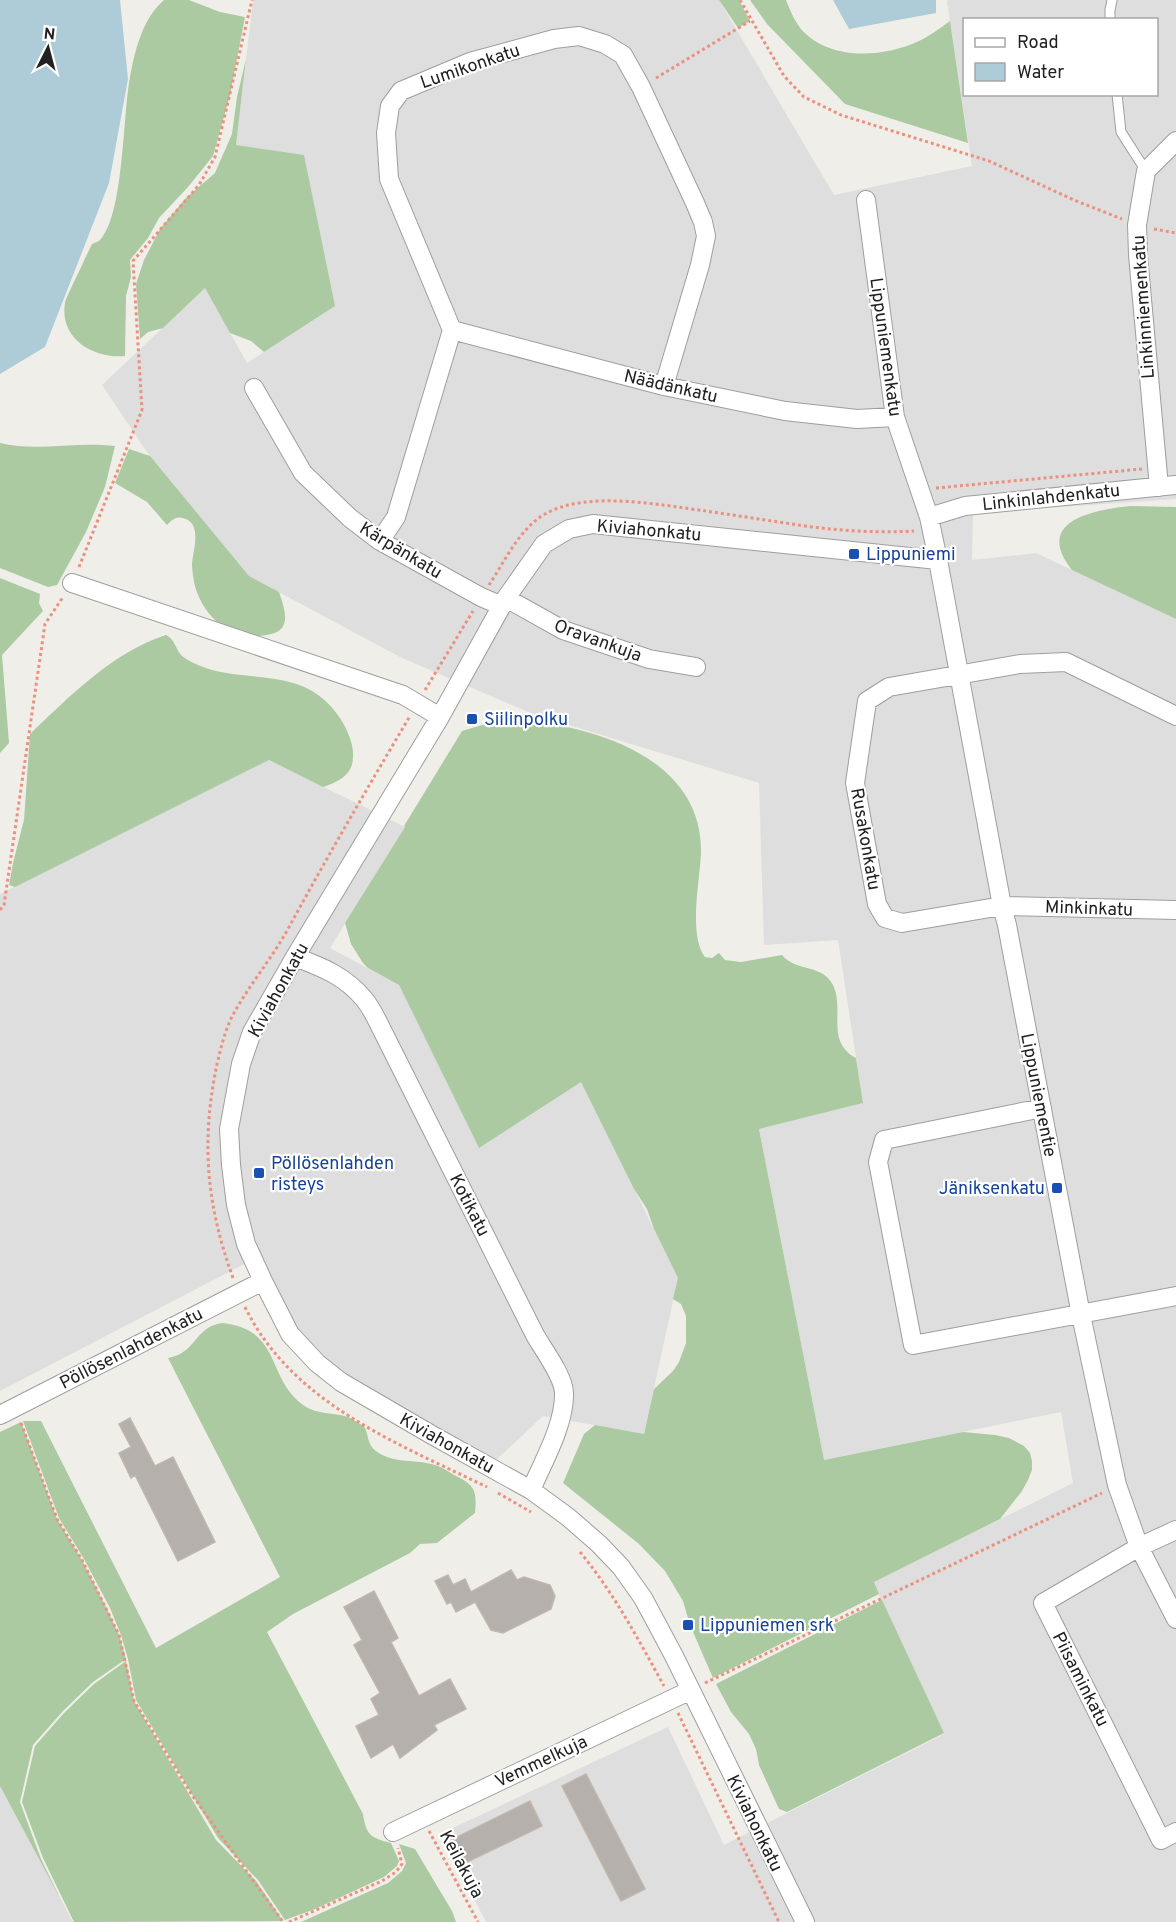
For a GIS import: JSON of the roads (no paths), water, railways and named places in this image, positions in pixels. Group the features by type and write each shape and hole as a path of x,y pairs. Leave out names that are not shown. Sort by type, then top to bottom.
{"street":[{"name":"Lumikonkatu","path":"452,330 389,179 386,133 390,106 401,91 470,62 554,39 579,36 605,44 622,55 641,87 704,222 706,236 700,265 663,386"},
{"path":"1146,171 1176,141"},
{"name":"Linkinniemenkatu","path":"1146,171 1137,225 1138,255 1157,468 1168,486"},
{"name":"Lippuniemenkatu","path":"867,200 895,417 920,490 924,524 938,560"},
{"name":"Näädänkatu","path":"452,330 663,386 785,411 857,419 895,417"},
{"path":"380,541 396,517 452,330"},
{"name":"Kärpänkatu","path":"254,388 303,473 350,518 380,541 481,597 504,602"},
{"name":"Linkinlahdenkatu","path":"924,524 965,506 1168,486"},
{"name":"Kiviahonkatu","path":"805,1922 689,1691 674,1656 643,1598 621,1567 599,1544 531,1490 432,1436 341,1382 317,1363 290,1334 246,1244 236,1205 229,1130 241,1064 252,1032 440,717 504,602 544,544 568,529 593,524 938,560"},
{"name":"Lippuniementie","path":"938,560 1081,1315 1118,1485 1139,1547 1176,1619"},
{"path":"72,583 403,695 440,717"},
{"name":"Oravankuja","path":"504,602 563,630 649,659 696,667"},
{"name":"Rusakonkatu","path":"1002,906 902,923 885,918 877,904 855,783 867,701 889,687 1020,664 1066,662 1176,716"},
{"name":"Minkinkatu","path":"1002,906 1176,910"},
{"name":"Kotikatu","path":"295,957 330,970 365,999 558,1376 565,1392 559,1428 531,1490"},
{"path":"1042,1108 885,1140 878,1162 913,1345 1176,1296"},
{"name":"Pöllösenlahdenkatu","path":"8,1411 263,1281"},
{"path":"1139,1547 1176,1530"},
{"name":"Piisaminkatu","path":"1139,1547 1043,1603 1161,1840 1176,1832"},
{"name":"Vemmelkuja","path":"393,1832 689,1691"}],"lane":[{"path":"1110,18 1112,0"},
{"path":"1117,96 1121,132 1146,171"}],"water":[{"path":"0,0 120,0 128,79 109,183 45,347 0,374"},
{"path":"833,0 936,0 936,13 849,29"}],"place":[{"name":"Lippuniemi","path":"854,554"},
{"name":"Siilinpolku","path":"472,719"},
{"name":"Pöllösenlahden risteys","path":"259,1173"},
{"name":"Jäniksenkatu","path":"1057,1188"},
{"name":"Lippuniemen srk","path":"688,1625"}]}
